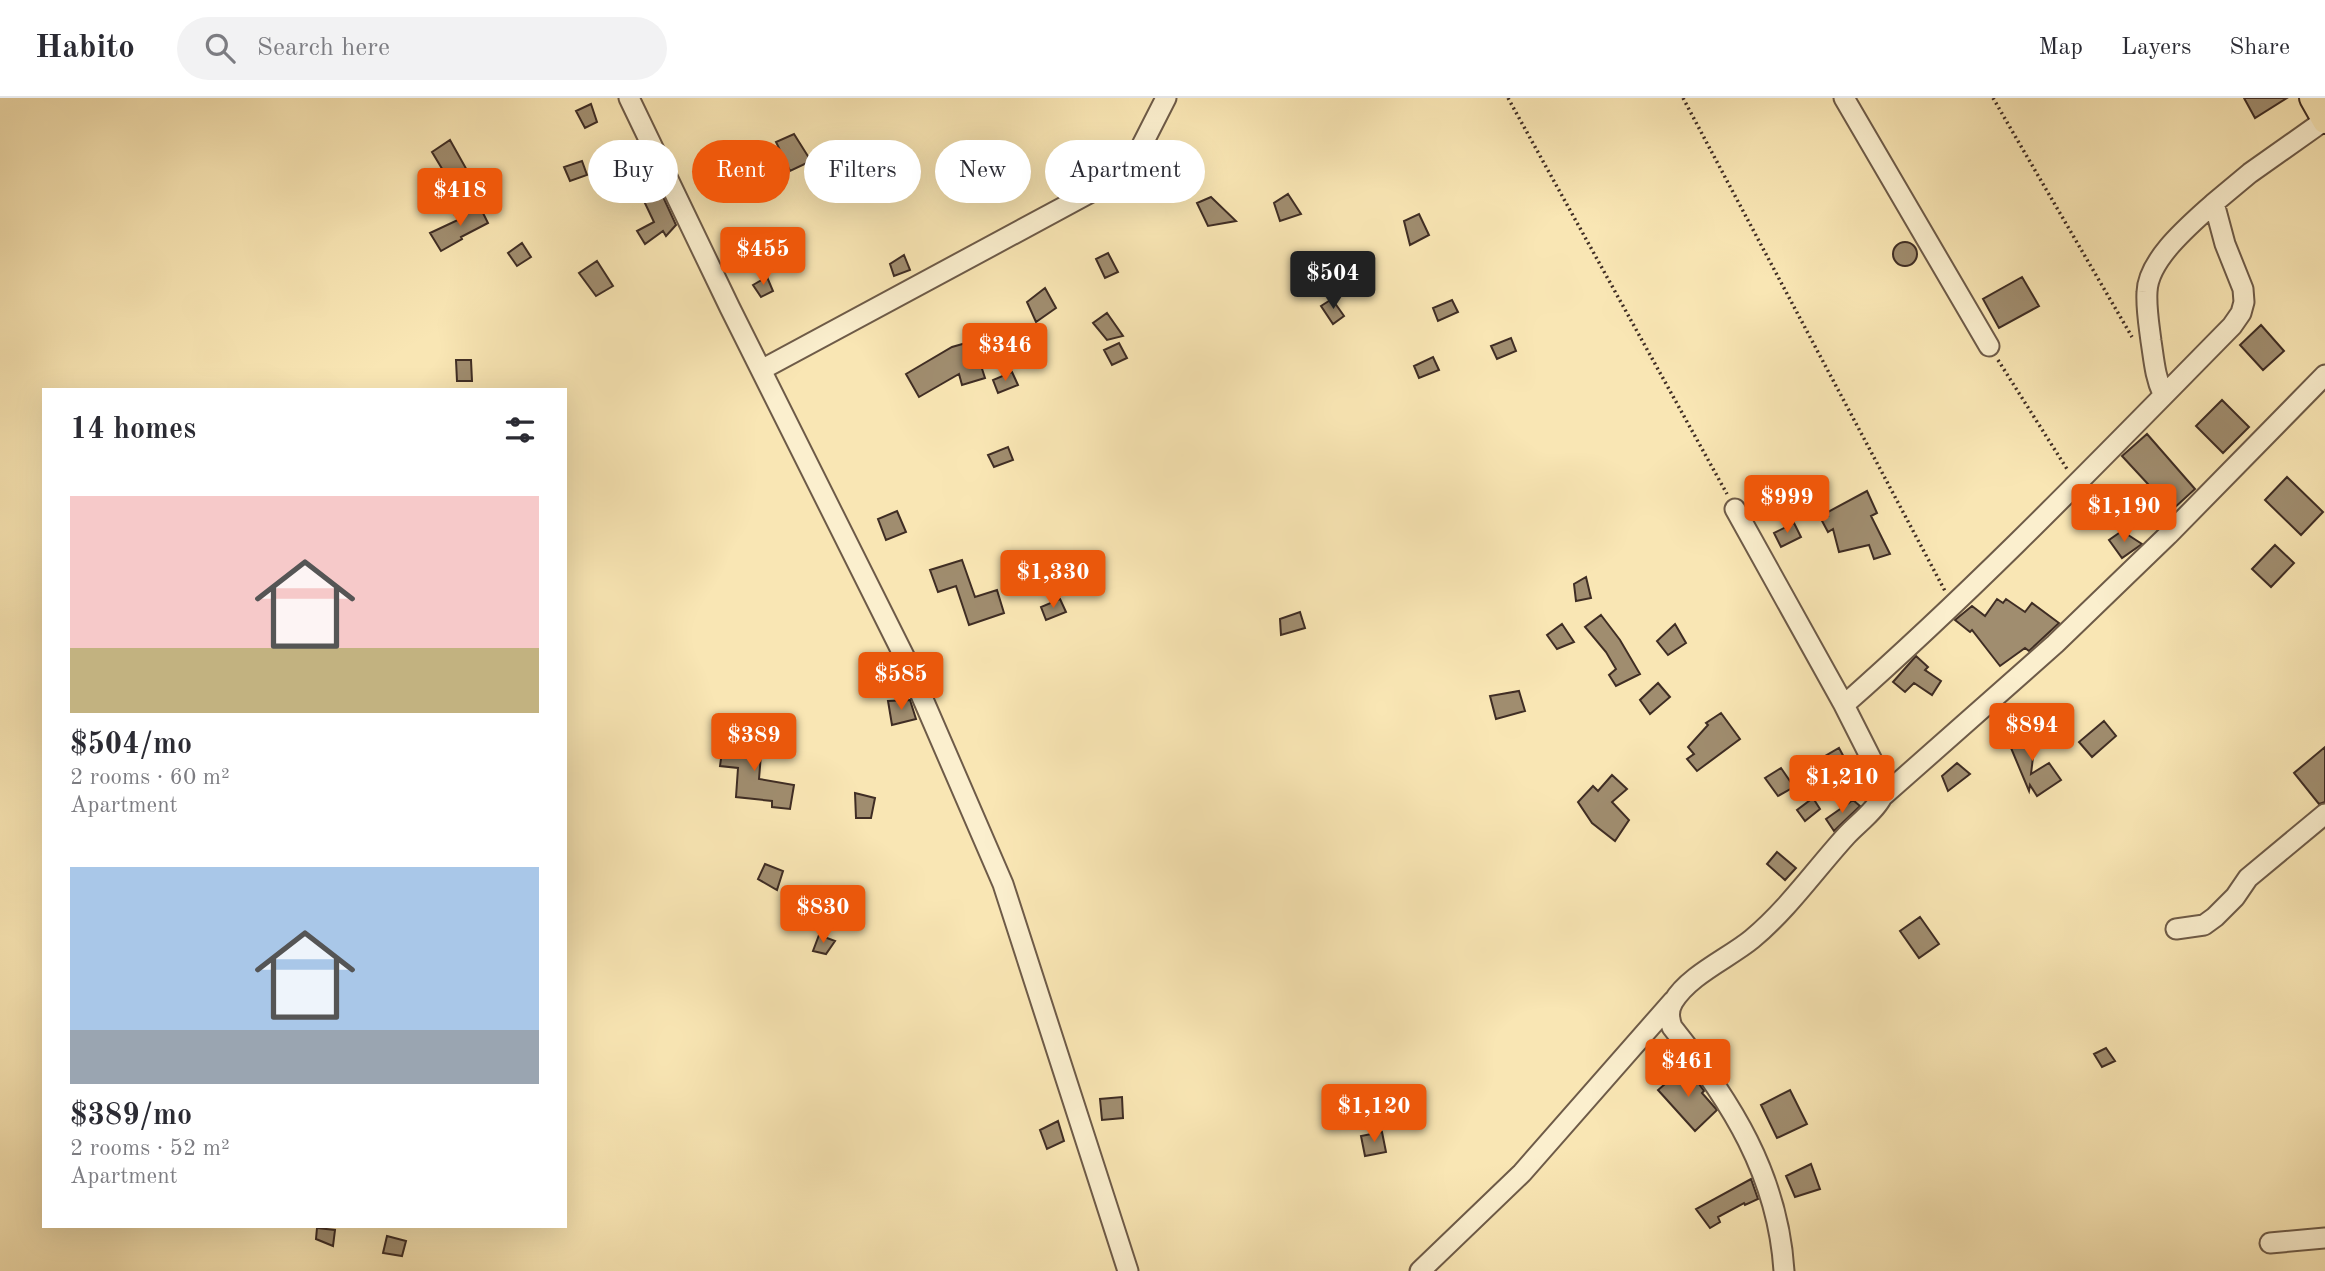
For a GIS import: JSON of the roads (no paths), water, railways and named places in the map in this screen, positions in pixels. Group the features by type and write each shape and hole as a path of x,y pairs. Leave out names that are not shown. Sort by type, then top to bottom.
{"main road":[{"path":"2312,98 2325,121"}],"street":[{"path":"629,98 906,660 1003,884 1128,1271"},
{"path":"761,370 1097,190 1123,171 1138,153 1166,98"},
{"path":"1844,98 1989,346"},
{"path":"2163,394 2157,381 2148,325 2147,290 2153,269 2161,257 2214,203 2250,173 2325,121"},
{"path":"1844,705 2021,541 2232,326 2241,313 2243,289 2222,234 2214,203"},
{"path":"1420,1271 1522,1173 1674,1000 1701,975 1767,926 1882,797 2055,644 2168,535 2325,375"},
{"path":"1735,509 1844,705 1883,782 1882,797"},
{"path":"2176,929 2204,925 2216,917 2248,878 2325,814"},
{"path":"1674,1000 1669,1018 1672,1027 1716,1087 1747,1137 1763,1170 1774,1204 1784,1271"},
{"path":"2270,1243 2325,1238"}]}
